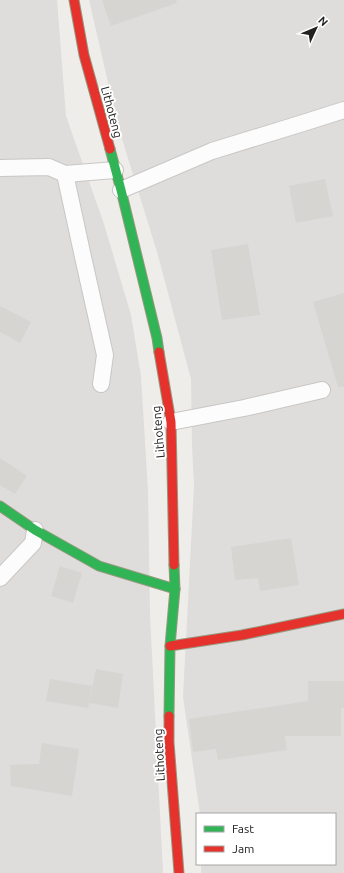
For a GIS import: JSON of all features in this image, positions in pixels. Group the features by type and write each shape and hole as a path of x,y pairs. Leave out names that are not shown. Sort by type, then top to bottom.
{"main road":[{"name":"Lithoteng","path":"74,0 84,55 115,170 122,190 157,338 171,422 176,590 170,646 170,742 179,873"},
{"path":"0,506 35,530 99,566 176,590"},
{"path":"170,646 242,635 344,614"}],"lane":[{"path":"122,190 212,151 303,124 344,110"},
{"path":"0,168 49,167 66,174 115,170"},
{"path":"66,174 105,355 101,384"},
{"path":"171,422 244,408 322,390"},
{"path":"0,578 33,543 35,530"}],"shaded area":[{"path":"0,0 57,0 66,116 104,224 131,315 141,376 148,491 150,615 163,873 0,873"},
{"path":"89,0 344,0 344,873 201,873 201,865 336,865 336,813 200,813 183,697 194,486 191,379 157,252 118,126"}],"building":[{"path":"102,0 176,0 177,3 111,26"},
{"path":"325,179 333,216 296,223 289,186"},
{"path":"248,244 260,315 222,320 211,250"},
{"path":"344,293 344,387 338,387 313,302"},
{"path":"0,306 31,322 20,343 0,332"},
{"path":"0,458 27,476 15,494 0,485"},
{"path":"291,538 299,585 260,591 258,578 235,580 231,547"},
{"path":"60,566 82,573 73,603 51,596"},
{"path":"96,669 123,674 118,708 89,703"},
{"path":"50,679 92,686 88,708 46,701"},
{"path":"308,681 344,681 344,708 341,708 341,736 285,736 287,750 218,760 216,749 193,752 189,719 308,701"},
{"path":"42,743 79,749 72,796 11,786 10,765 39,764"}],"traffic: fast":[{"path":"110,149 157,338 159,352"},
{"path":"0,506 35,530 99,566 175,589"},
{"path":"169,716 170,646 175,589 174,565"}],"traffic: jam":[{"path":"74,0 84,55 110,149"},
{"path":"159,352 171,422 174,565"},
{"path":"170,646 242,635 344,614"},
{"path":"169,716 169,742 179,873"}]}
